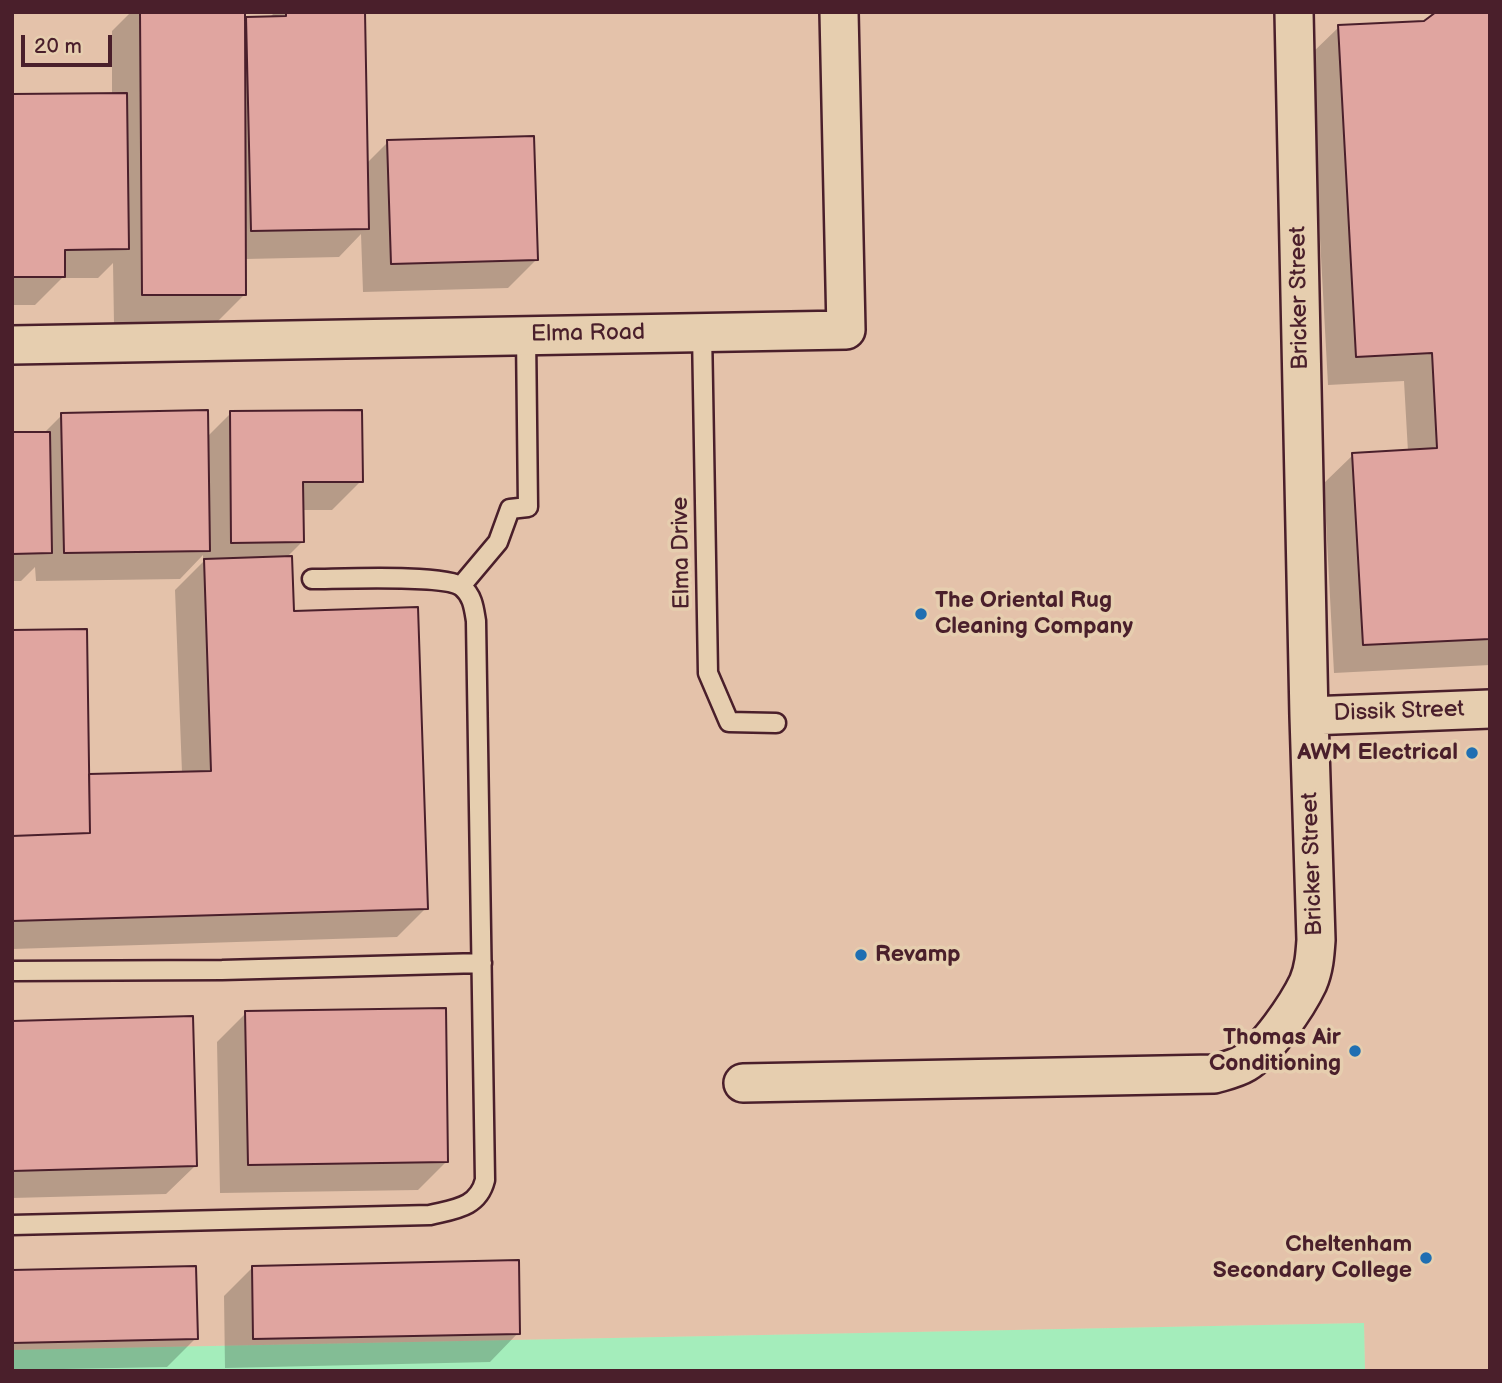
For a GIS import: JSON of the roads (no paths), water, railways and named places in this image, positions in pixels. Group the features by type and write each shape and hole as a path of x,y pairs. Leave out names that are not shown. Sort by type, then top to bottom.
{"street":[{"name":"Elma Road","path":"12,345 846,330 839,12"},
{"name":"Bricker Street","path":"743,1083 1214,1074 1245,1063 1272,1037 1308,982 1314,963 1316,940 1308,716 1294,12"},
{"name":"Dissik Street","path":"1308,716 1490,709"}],"lane":[{"name":"Elma Drive","path":"702,331 708,673 729,722 776,723"},
{"path":"461,586 498,542 510,509 528,507 526,335"},
{"path":"12,1225 430,1215 467,1205 483,1191 485,1180 476,621 472,600 461,586 436,580 312,579"},
{"path":"12,971 222,970 482,963"}],"place":[{"name":"The Oriental Rug Cleaning Company","path":"921,614"},
{"name":"AWM Electrical","path":"1472,753"},
{"name":"Revamp","path":"861,955"},
{"name":"Thomas Air Conditioning","path":"1355,1051"},
{"name":"Cheltenham Secondary College","path":"1426,1258"}]}
